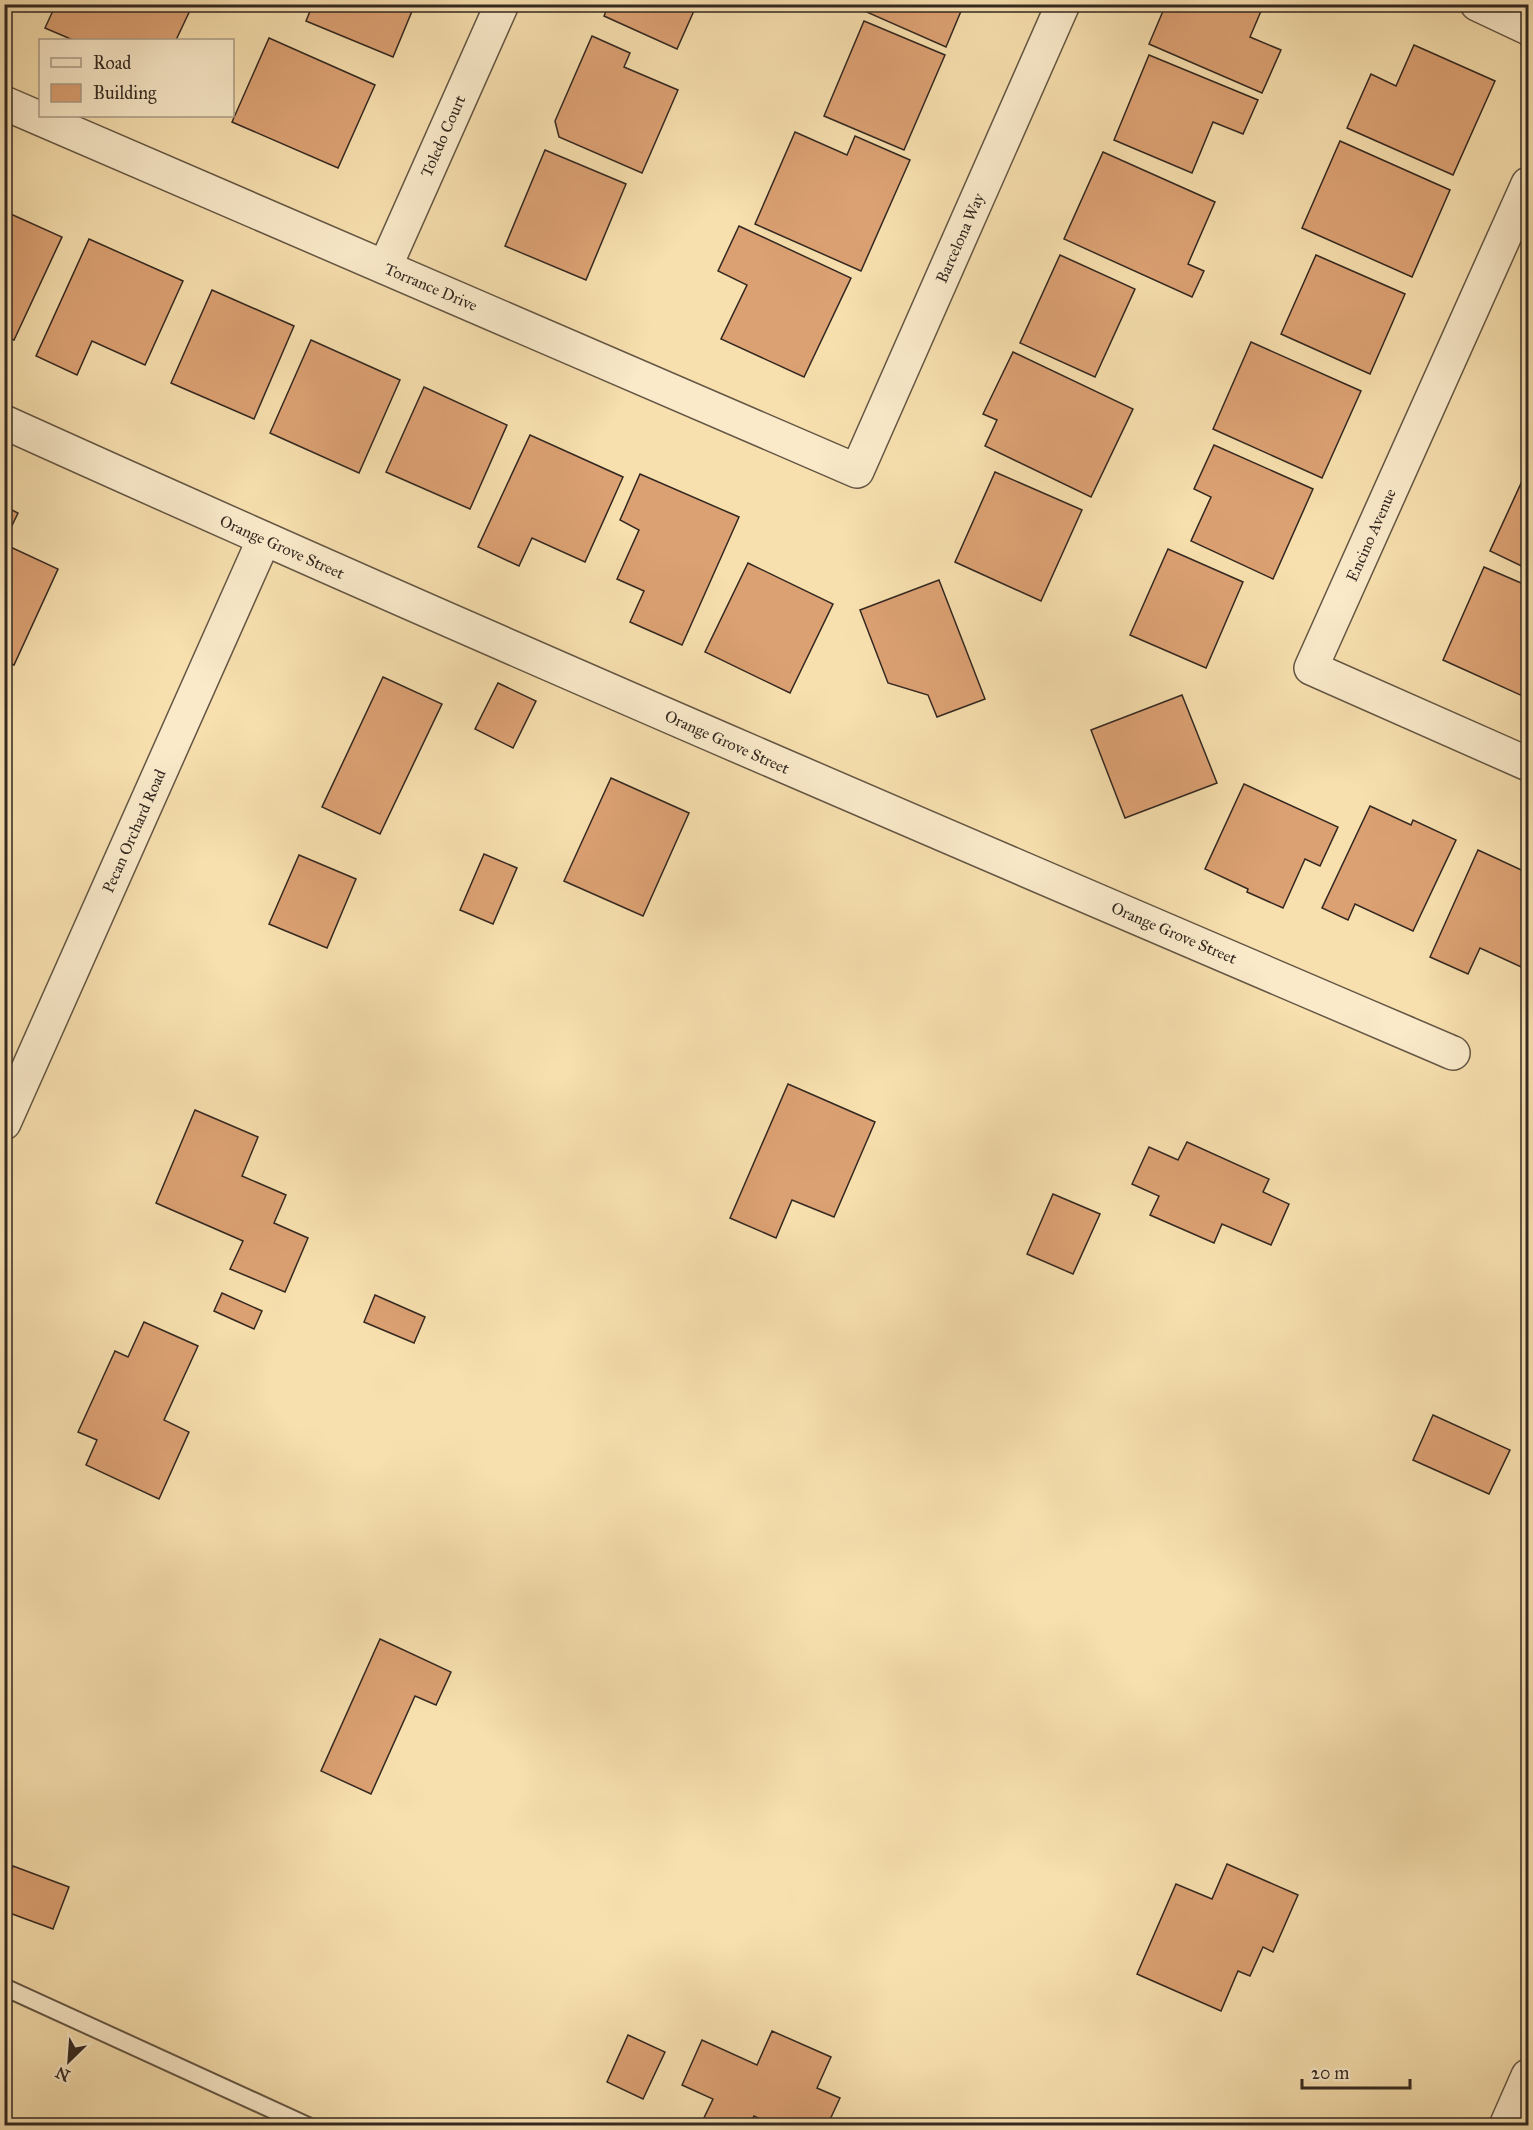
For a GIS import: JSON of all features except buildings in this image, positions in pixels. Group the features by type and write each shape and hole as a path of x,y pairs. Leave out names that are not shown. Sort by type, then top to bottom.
{"street":[{"name":"Toledo Court","path":"385,267 502,4"},
{"name":"Barcelona Way","path":"857,471 1063,4"},
{"path":"1477,4 1528,28"},
{"name":"Torrance Drive","path":"4,103 857,471"},
{"name":"Encino Avenue","path":"1528,184 1311,668 1528,764"},
{"name":"Orange Grove Street","path":"4,422 264,539 793,771 1453,1053"},
{"name":"Pecan Orchard Road","path":"4,1123 264,539"},
{"path":"1506,2126 1528,2076"}],"lane":[{"path":"4,1987 308,2126"}]}
